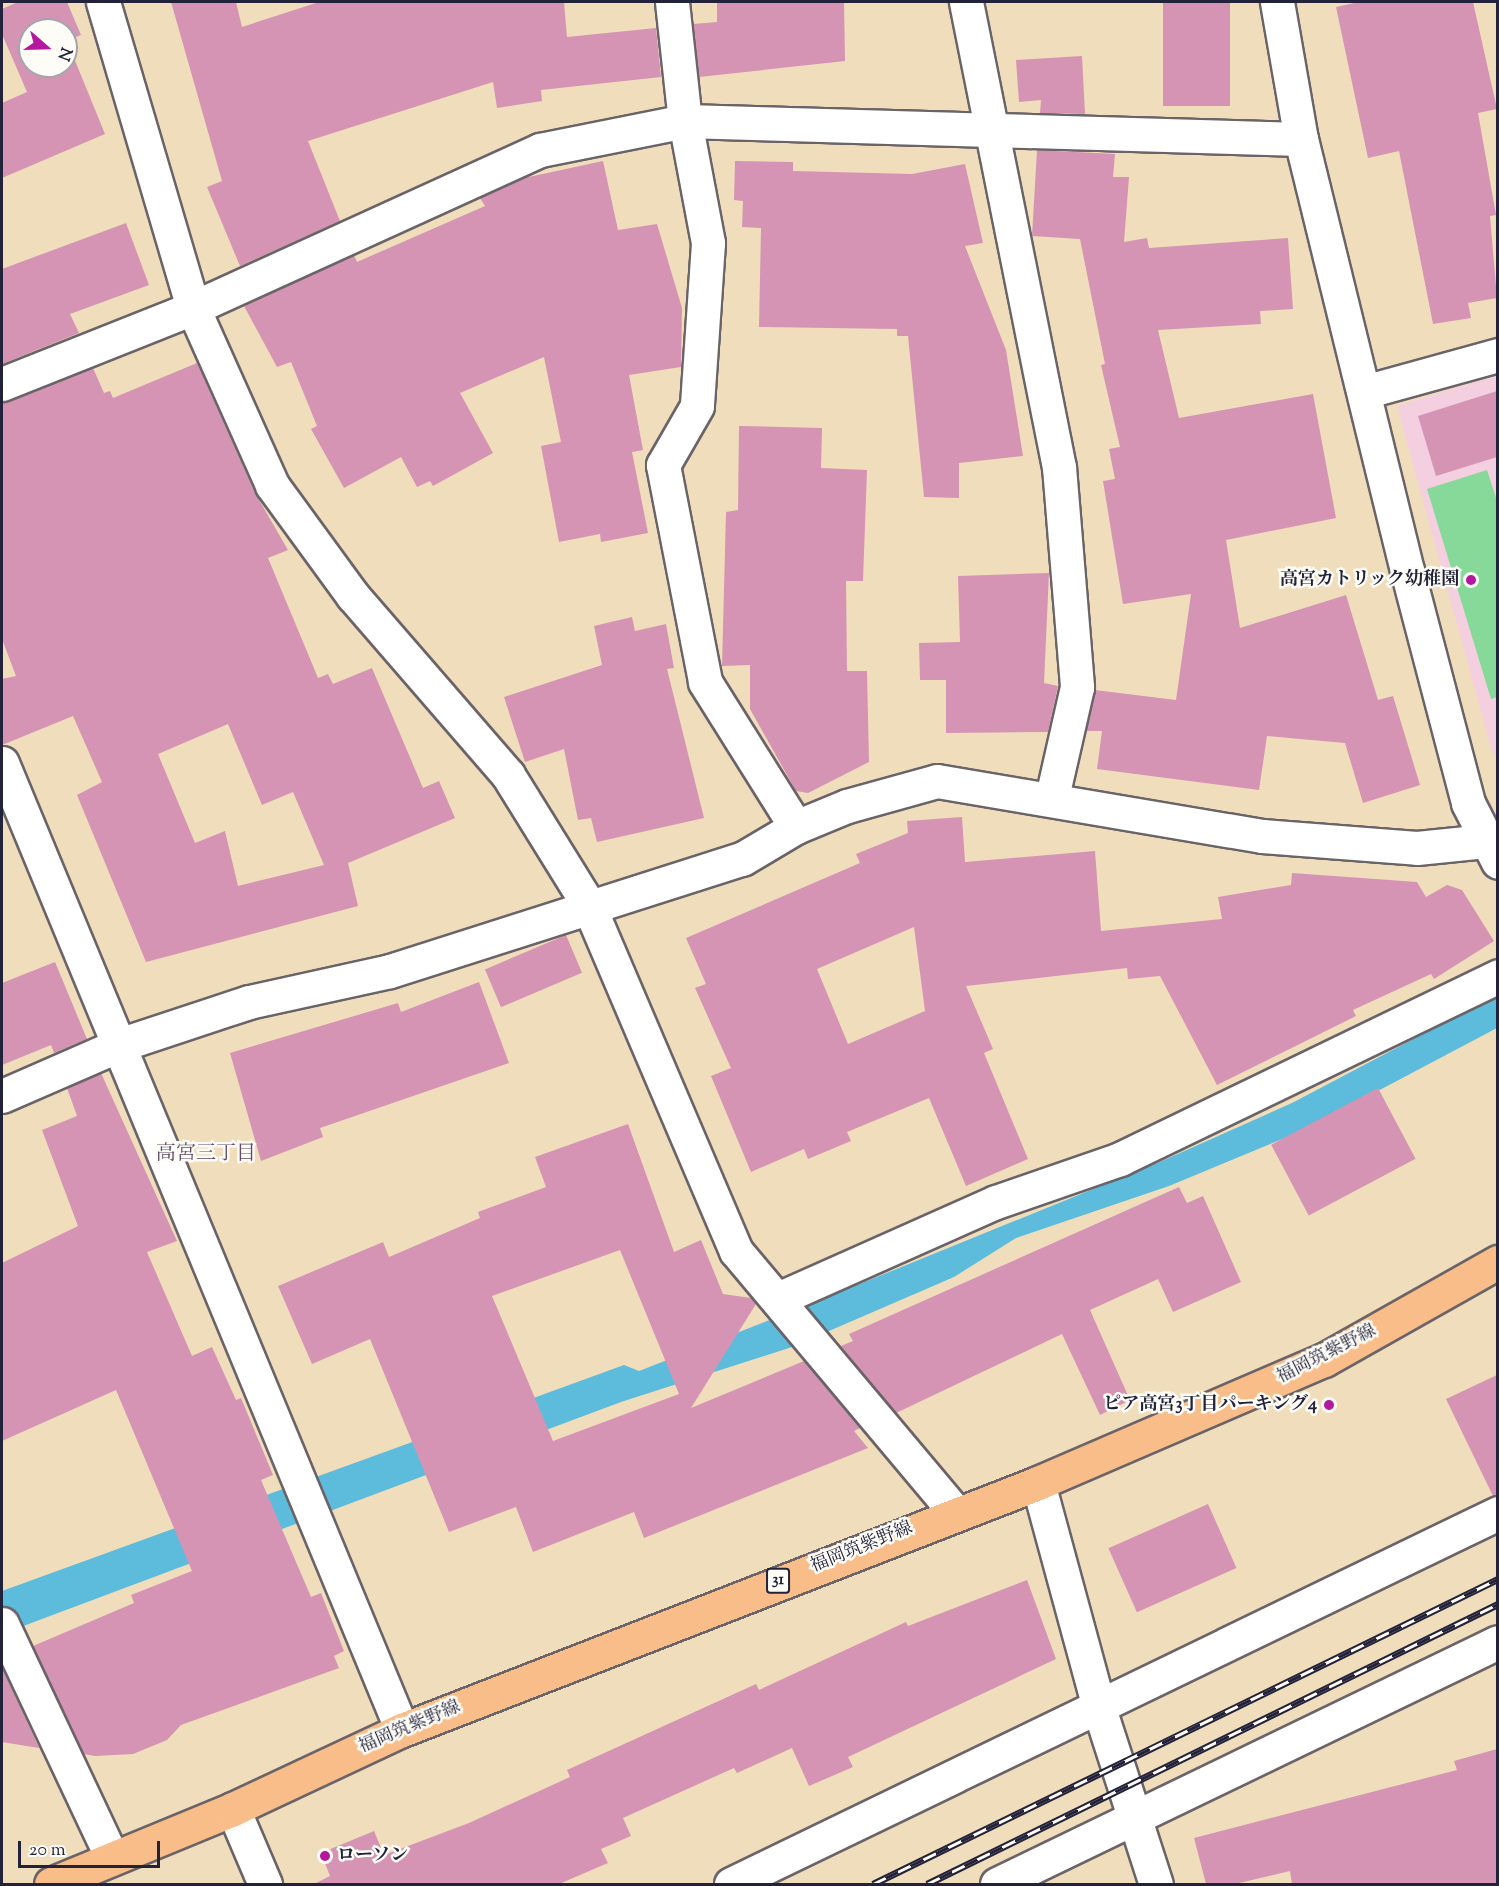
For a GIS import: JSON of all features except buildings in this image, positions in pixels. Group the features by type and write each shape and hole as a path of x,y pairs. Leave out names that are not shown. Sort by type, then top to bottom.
{"main road":[{"name":"福岡筑紫野線","path":"51,1884 233,1809 402,1730 955,1512 1038,1484 1324,1360 1497,1262"}],"street":[{"path":"103,2 193,308 272,485 353,596 508,775 588,904 736,1251 784,1305 955,1512"},
{"path":"672,2 685,121 708,243 697,406 663,465 705,682 796,827"},
{"path":"966,2 1059,467 1077,687 1052,797"},
{"path":"2,1096 119,1045 249,1002 390,971 588,904 742,860 796,827 937,781 1052,797 1105,812 1262,836 1417,848 1492,851 1468,803 1301,139 1277,2"},
{"path":"2,384 193,308 540,150 685,121 1301,139"},
{"path":"1364,392 1497,355"},
{"path":"2,763 302,1480 402,1730"},
{"path":"784,1305 996,1202 1120,1159 1497,976"},
{"path":"1038,1484 1099,1708 1137,1817 1156,1884"},
{"path":"731,1884 1099,1708 1497,1513"},
{"path":"4,1628 112,1858"},
{"path":"997,1884 1497,1642"},
{"path":"233,1809 265,1884"}],"shaded area":[{"name":"高宮カトリック幼稚園","path":"1497,375 1498,753 1493,755 1397,406"}],"green space":[{"path":"1487,470 1498,504 1498,697 1491,699 1427,489"}],"water":[{"path":"1497,995 1497,1028 1304,1130 1169,1186 1016,1238 954,1277 792,1347 621,1402 2,1634 2,1591 624,1365 639,1371 808,1305 1162,1161 1292,1103"}],"railway":[{"path":"873,1884 1498,1579"},
{"path":"927,1884 1498,1604"}],"place":[{"name":"高宮カトリック幼稚園","path":"1471,580"},
{"name":"ピア高宮3丁目パーキング4","path":"1329,1405"},
{"name":"ローソン","path":"325,1856"}],"district":[{"name":"高宮三丁目","path":"206,1154"}]}
